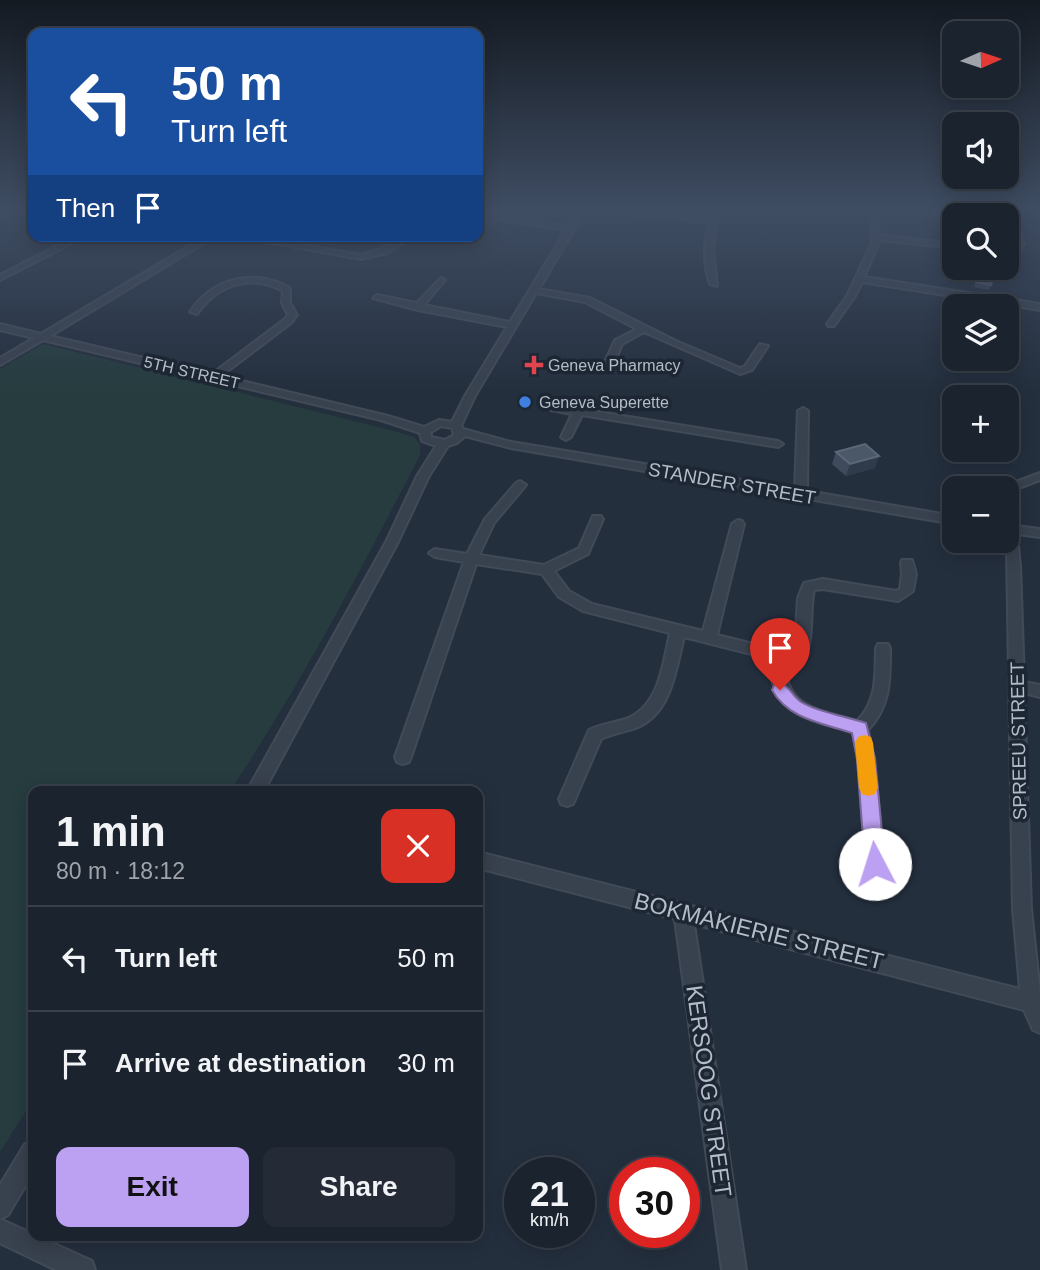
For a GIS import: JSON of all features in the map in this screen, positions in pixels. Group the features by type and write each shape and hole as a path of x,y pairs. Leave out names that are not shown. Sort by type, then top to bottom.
{"street":[{"path":"0,362 154,270"},
{"path":"258,786 392,541 423,476 452,433 470,396 545,270"},
{"path":"710,270 713,284"},
{"path":"831,324 864,270"},
{"path":"194,312 206,297 234,280 249,279 278,285 287,290 286,303 293,315 288,321 214,377"},
{"path":"860,279 943,294"},
{"path":"418,307 441,280"},
{"path":"533,290 587,300 643,329 740,371 749,369 763,346"},
{"path":"377,298 512,325"},
{"path":"1019,306 1040,307"},
{"name":"5TH STREET","path":"0,327 384,418 429,433"},
{"path":"609,364 618,342 643,329"},
{"path":"555,408 778,444"},
{"path":"801,495 803,411"},
{"path":"566,437 578,412"},
{"path":"429,433 452,433"},
{"path":"429,433 452,433"},
{"path":"423,476 429,433"},
{"name":"STANDER STREET","path":"452,433 942,518"},
{"name":"SPREEU STREET","path":"1019,484 1040,477"},
{"path":"403,757 472,557 489,522 520,485"},
{"path":"435,552 546,570 584,551 597,519"},
{"path":"709,637 738,524"},
{"path":"1019,530 1040,533"},
{"name":"SPREEU STREET","path":"1010,553 1017,686 1022,909 1040,1023"},
{"path":"546,570 564,594 582,606 778,655 797,652 802,648 805,598 809,586 823,584 892,596 901,595 906,591 909,574 907,563"},
{"path":"566,799 596,736 637,721 655,706 664,687 678,631"},
{"path":"860,728 875,714 880,704 883,648"},
{"path":"778,655 778,684 791,704 860,728"},
{"path":"1017,686 1040,691"},
{"path":"860,728 865,750 875,864"},
{"name":"BOKMAKIERIE STREET","path":"483,861 1035,1003"},
{"name":"KERSOOG STREET","path":"683,912 734,1270"},
{"path":"0,1207 28,1161"},
{"path":"0,1231 83,1270"}],"green space":[{"path":"43,344 398,432 414,437 420,444 420,455 306,668 233,786 28,786 28,1108 0,1152 0,369"}],"building":[{"path":"976,280 992,280 991,285 976,282"},
{"path":"865,444 879,456 850,464 836,452"}],"slow traffic":[{"path":"864,743 869,788"}],"place":[{"name":"Geneva Pharmacy","path":"534,365"},
{"name":"Geneva Superette","path":"525,402"}],"route":[{"path":"780,690 787,701 797,708 860,728 866,759 875,864"}]}
